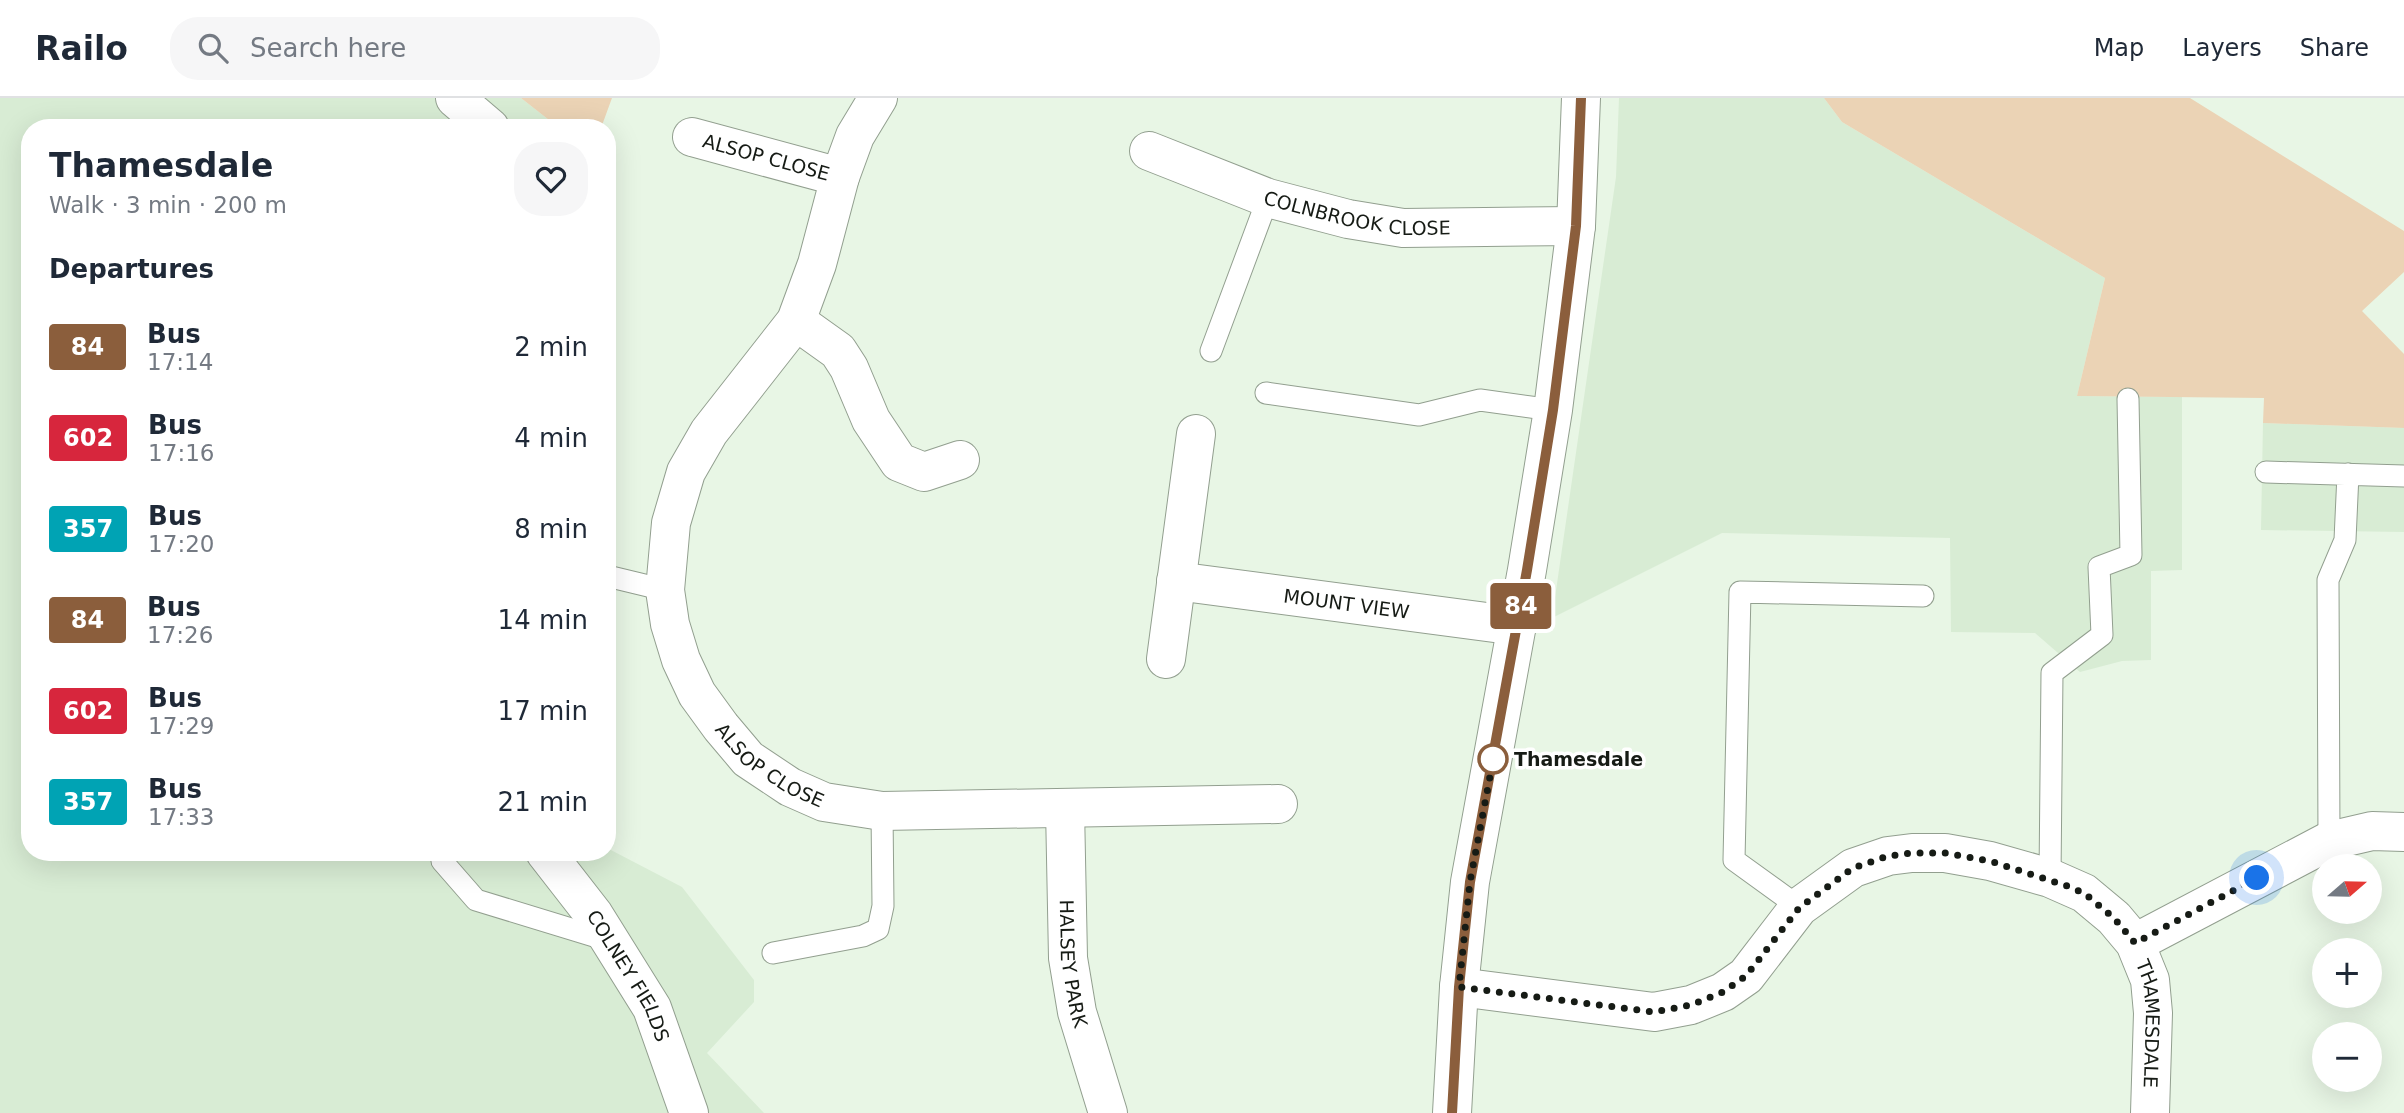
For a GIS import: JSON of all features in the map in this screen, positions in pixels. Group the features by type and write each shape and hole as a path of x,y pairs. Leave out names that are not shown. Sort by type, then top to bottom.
{"street":[{"path":"455,98 480,119"},
{"name":"ALSOP CLOSE","path":"878,98 855,136 840,177 817,264 796,321 709,432 686,472 671,523 665,590 670,624 681,660 697,694 748,759 790,787 824,802 881,811 1279,804"},
{"path":"1452,1113 1459,987 1470,882 1553,410 1576,226 1581,98"},
{"name":"ALSOP CLOSE","path":"692,136 840,177"},
{"name":"COLNBROOK CLOSE","path":"1149,151 1268,198 1348,219 1403,229 1576,226"},
{"path":"796,321 838,351 849,368 871,420 899,462 924,472 960,460"},
{"path":"1166,659 1196,435"},
{"name":"MOUNT VIEW","path":"1176,581 1517,626"},
{"name":"HALSEY PARK","path":"1065,808 1068,958 1077,1012 1108,1113"},
{"path":"2135,943 2329,841 2372,831 2404,832"},
{"name":"THAMESDALE","path":"1459,987 1654,1012 1691,1005 1723,992 1746,976 1799,908 1853,868 1888,856 1945,853 1990,861 2050,878 2084,893 2114,918 2135,943 2150,980 2153,1013 2150,1113"},
{"name":"COLNEY FIELDS","path":"552,861 594,915 652,1008 689,1113"}],"lane":[{"path":"1211,351 1268,198"},
{"path":"1266,393 1419,415 1480,400 1553,410"},
{"path":"2050,878 2052,673 2102,635 2099,567 2131,555 2128,399"},
{"path":"2266,472 2404,475"},
{"path":"2329,841 2328,580 2345,540 2348,474"},
{"path":"616,578 665,590"},
{"path":"1799,908 1734,860 1740,592 1923,596"},
{"path":"773,953 863,936 878,929 883,906 881,811"},
{"path":"442,861 476,900 611,941"}],"shaded area":[{"path":"0,98 521,98 548,119 21,119 21,861 616,861 616,853 682,887 754,980 754,1002 707,1053 764,1113 0,1113"},
{"path":"521,98 612,98 604,119 548,119"},
{"path":"1619,98 1824,98 1842,122 2105,278 2077,396 2182,397 2182,570 2151,571 2151,660 2122,661 2080,672 2035,633 1951,632 1950,538 1722,533 1552,618 1616,177"},
{"path":"1824,98 2190,98 2404,231 2404,272 2362,311 2404,354 2404,428 2263,423 2264,398 2077,396 2105,278 1842,122"},
{"path":"2263,423 2404,428 2404,532 2261,530"}],"bus line":[{"name":"84","path":"1452,1113 1459,987 1470,882 1527,570 1553,410 1576,226 1581,98"}],"place":[{"name":"Thamesdale","path":"1493,759"}],"route":[{"path":"1493,759 1495,750 1470,882 1459,987 1654,1012 1691,1005 1723,992 1746,976 1799,908 1853,868 1888,856 1945,853 1990,861 2050,878 2084,893 2114,918 2135,943 2257,878"}]}
